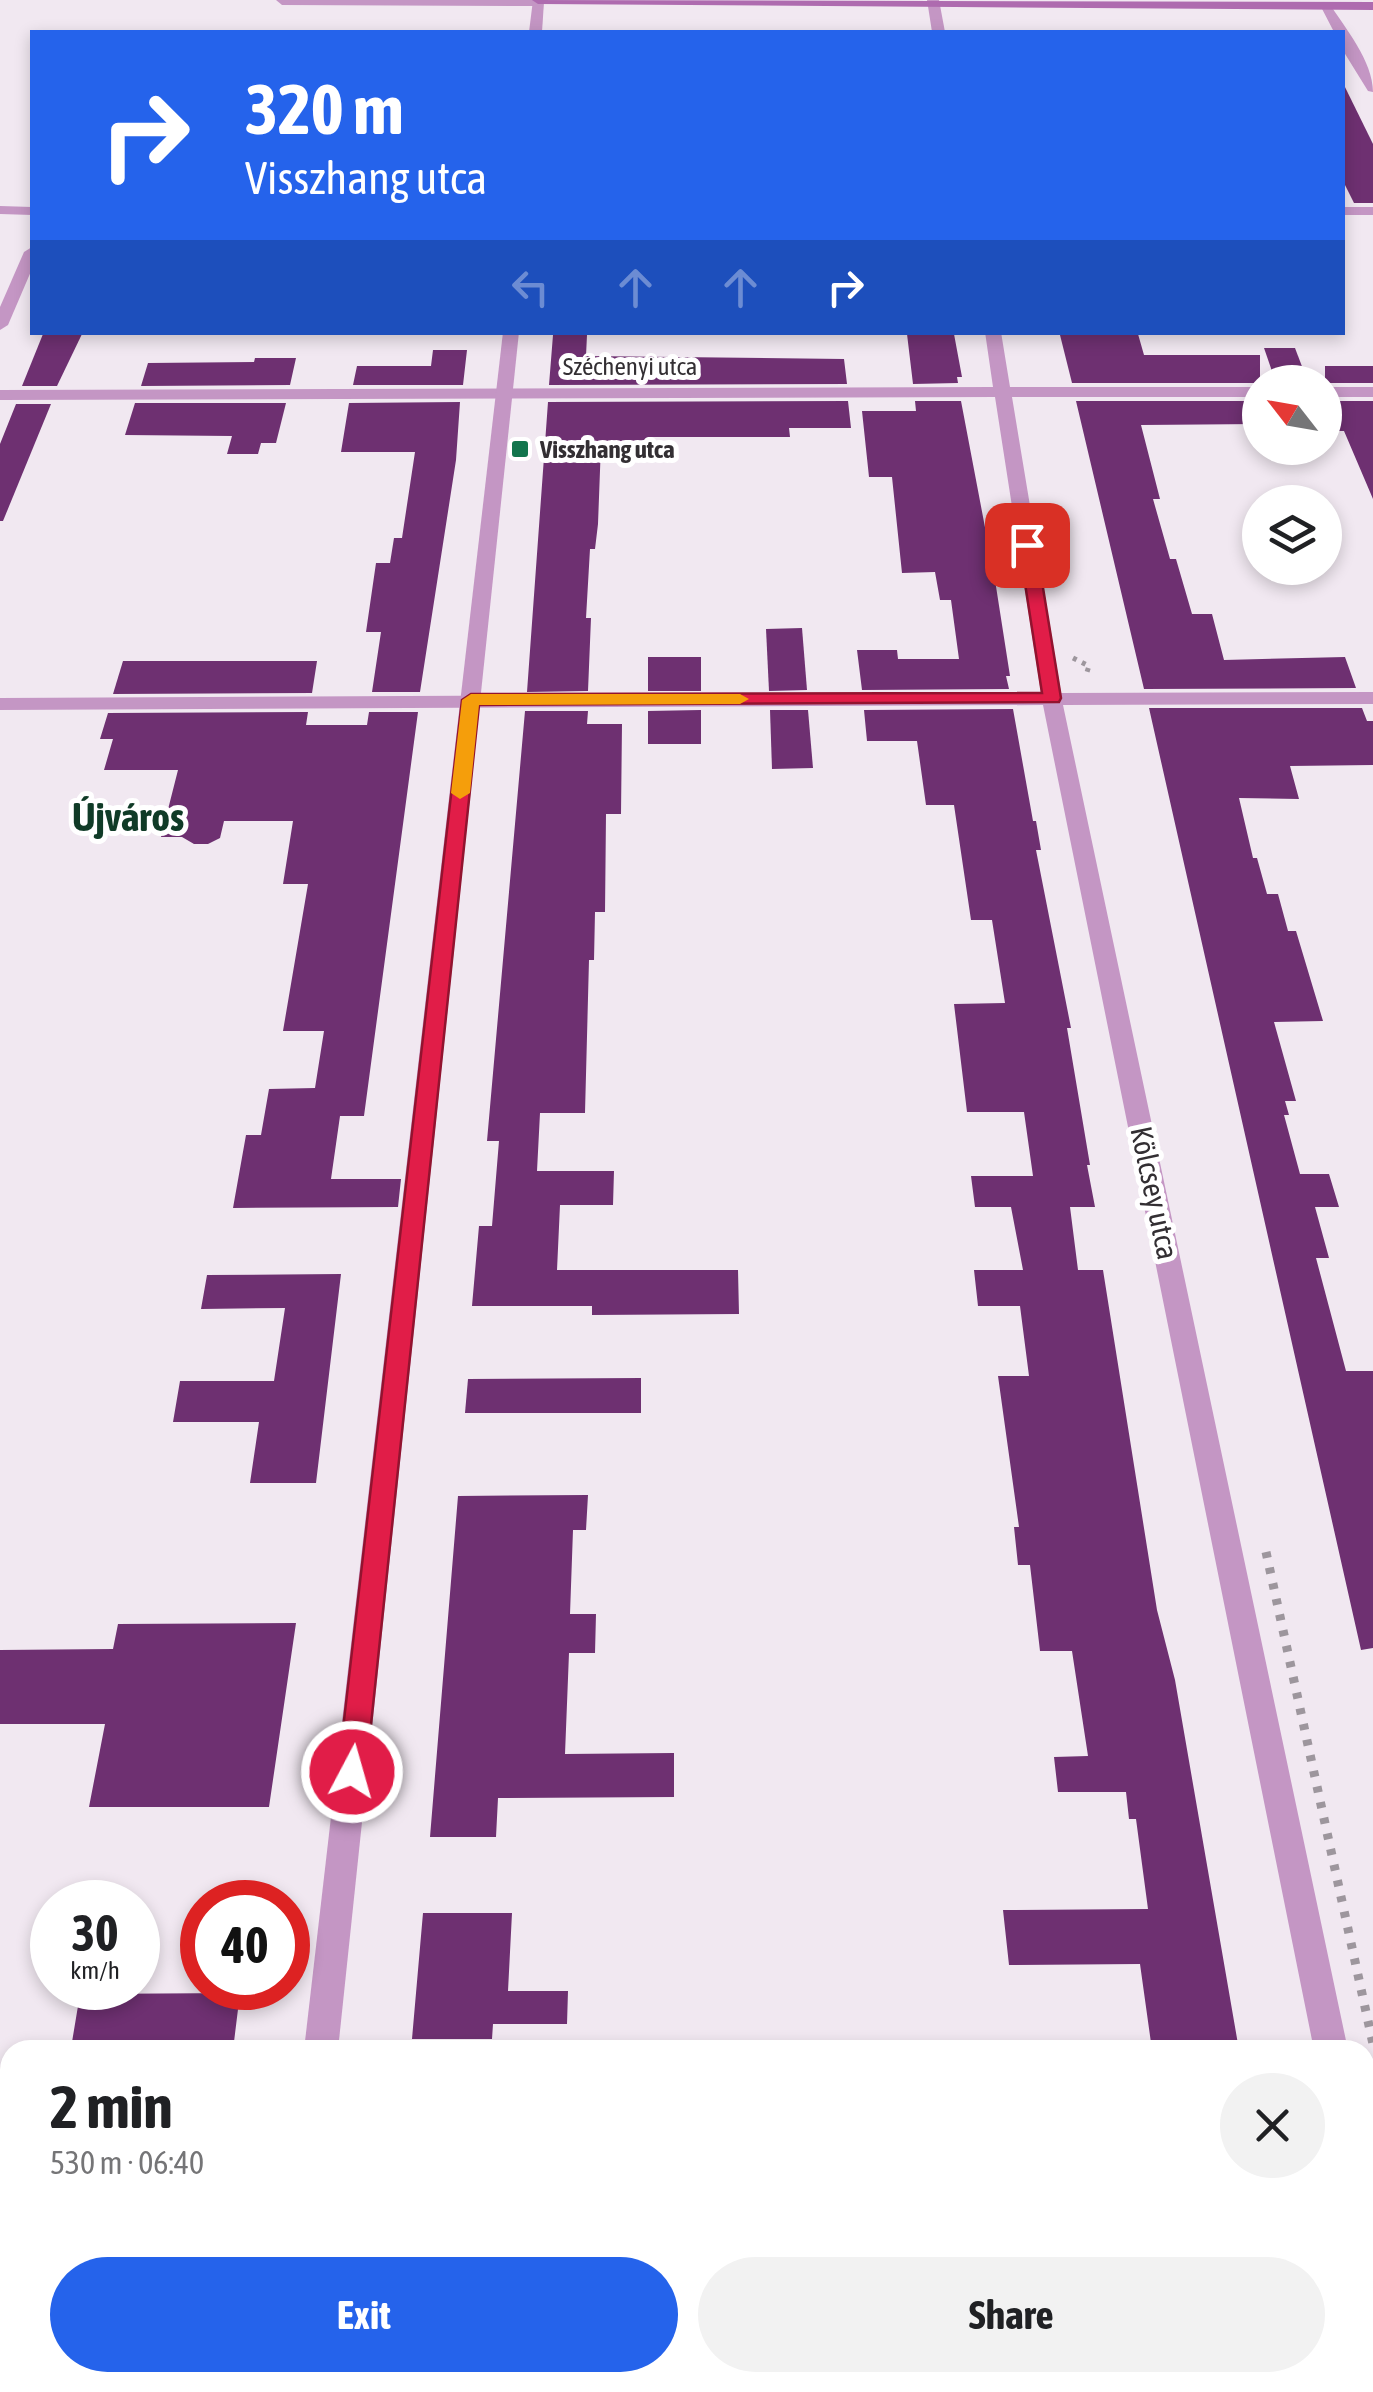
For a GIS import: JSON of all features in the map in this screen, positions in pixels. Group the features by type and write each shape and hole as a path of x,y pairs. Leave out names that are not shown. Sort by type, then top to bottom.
{"main road":[{"path":"538,1 1373,6"}],"street":[{"path":"282,1 538,1 536,30"},
{"path":"934,2 939,30"},
{"path":"1324,6 1338,30"},
{"path":"1345,42 1373,88"},
{"path":"0,210 30,211"},
{"path":"1345,211 1373,211"},
{"path":"0,326 30,257"},
{"path":"322,2040 511,335"},
{"name":"Kölcsey utca","path":"992,335 1052,698 1330,2040"},
{"name":"Széchenyi utca","path":"0,395 505,390 1242,392"},
{"path":"1342,392 1373,392"},
{"path":"0,704 1373,698"}],"building":[{"path":"1345,87 1373,144 1373,203 1354,203 1345,185"},
{"path":"43,335 82,335 57,386 22,386"},
{"path":"553,335 587,335 586,356 844,359 847,384 549,385"},
{"path":"907,335 954,335 962,377 957,377 958,383 913,384"},
{"path":"1060,335 1138,335 1144,355 1260,355 1260,365 1242,365 1242,383 1072,383"},
{"path":"1264,348 1295,348 1301,365 1270,365"},
{"path":"433,350 467,350 463,385 353,385 357,366 431,366"},
{"path":"255,358 296,358 290,385 141,386 148,363 254,362"},
{"path":"1342,366 1373,366 1373,383 1342,383"},
{"path":"848,401 851,428 789,428 790,437 648,437 648,444 601,444 598,524 595,549 590,549 586,618 591,618 588,691 527,692 548,402"},
{"path":"915,401 961,401 995,580 1009,689 862,690 857,650 897,650 898,659 959,659 951,600 940,600 935,572 902,573 892,477 869,477 862,411 916,411"},
{"path":"1076,401 1242,401 1242,424 1141,425 1160,499 1153,499 1170,559 1176,559 1192,614 1212,614 1224,660 1345,657 1356,688 1144,689"},
{"path":"1342,401 1373,401 1373,499 1344,431"},
{"path":"460,402 456,460 420,692 372,692 381,632 366,632 376,563 390,563 394,538 402,538 415,452 341,452 349,403"},
{"path":"135,403 286,403 276,443 261,443 258,454 227,454 232,436 125,435"},
{"path":"16,404 51,404 0,521 0,444"},
{"path":"802,628 807,690 769,691 766,629"},
{"path":"648,657 701,657 701,691 648,691"},
{"path":"123,661 317,661 312,693 113,694"},
{"path":"1149,708 1362,708 1367,721 1373,721 1373,765 1290,766 1299,799 1239,798 1253,858 1257,858 1267,894 1278,894 1288,931 1296,931 1323,1021 1274,1022 1296,1101 1285,1101 1289,1115 1284,1115 1300,1174 1329,1174 1339,1207 1315,1207 1329,1258 1316,1258 1346,1371 1373,1371 1373,1648 1361,1650"},
{"path":"1013,709 1071,1028 1067,1028 1095,1207 1070,1207 1078,1270 1103,1270 1157,1610 1175,1680 1237,2040 1151,2040 1140,1964 1009,1965 1003,1910 1148,1909 1136,1819 1129,1819 1126,1792 1058,1792 1054,1757 1088,1756 1072,1651 1040,1651 1030,1565 1018,1565 1014,1527 1019,1527 998,1376 1029,1376 1020,1306 978,1306 974,1270 1023,1270 1011,1207 975,1207 971,1176 1033,1176 1024,1112 967,1112 954,1004 1005,1003 992,920 971,920 954,805 926,805 917,741 867,741 864,710"},
{"path":"701,710 701,744 648,744 648,711"},
{"path":"770,710 808,710 813,768 772,769"},
{"path":"525,711 588,711 587,724 622,724 621,814 606,814 605,912 595,912 594,960 589,960 585,1113 540,1113 537,1171 614,1171 613,1205 560,1205 557,1270 738,1270 739,1314 592,1315 592,1306 472,1306 479,1226 492,1226 499,1141 487,1141"},
{"path":"308,712 306,725 367,725 369,712 418,712 364,1116 340,1116 331,1179 401,1179 398,1207 233,1208 246,1135 261,1135 269,1089 315,1088 324,1031 283,1031 308,884 283,884 293,821 224,821 220,838 208,844 194,844 182,837 161,837 178,770 104,770 113,739 100,739 108,713"},
{"path":"341,1274 316,1483 250,1483 259,1422 173,1422 180,1381 274,1381 285,1308 201,1309 207,1275"},
{"path":"641,1378 641,1413 465,1413 468,1379"},
{"path":"588,1495 586,1530 573,1530 570,1614 596,1614 595,1653 569,1653 565,1754 674,1753 674,1797 498,1798 496,1837 430,1837 458,1496"},
{"path":"296,1623 269,1807 89,1807 105,1724 0,1724 0,1650 113,1649 118,1624"},
{"path":"423,1913 512,1913 508,1991 568,1991 567,2024 493,2024 492,2039 412,2039"},
{"path":"180,1993 180,2010 238,2010 234,2040 72,2040 77,2010 160,2010 160,1994"}],"slow traffic":[{"path":"460,793 471,700 740,699"}],"place":[{"name":"Visszhang utca","path":"520,449"}],"district":[{"name":"Újváros","path":"128,817"}],"route":[{"path":"352,1772 471,700 1052,698 1027,545"}]}
